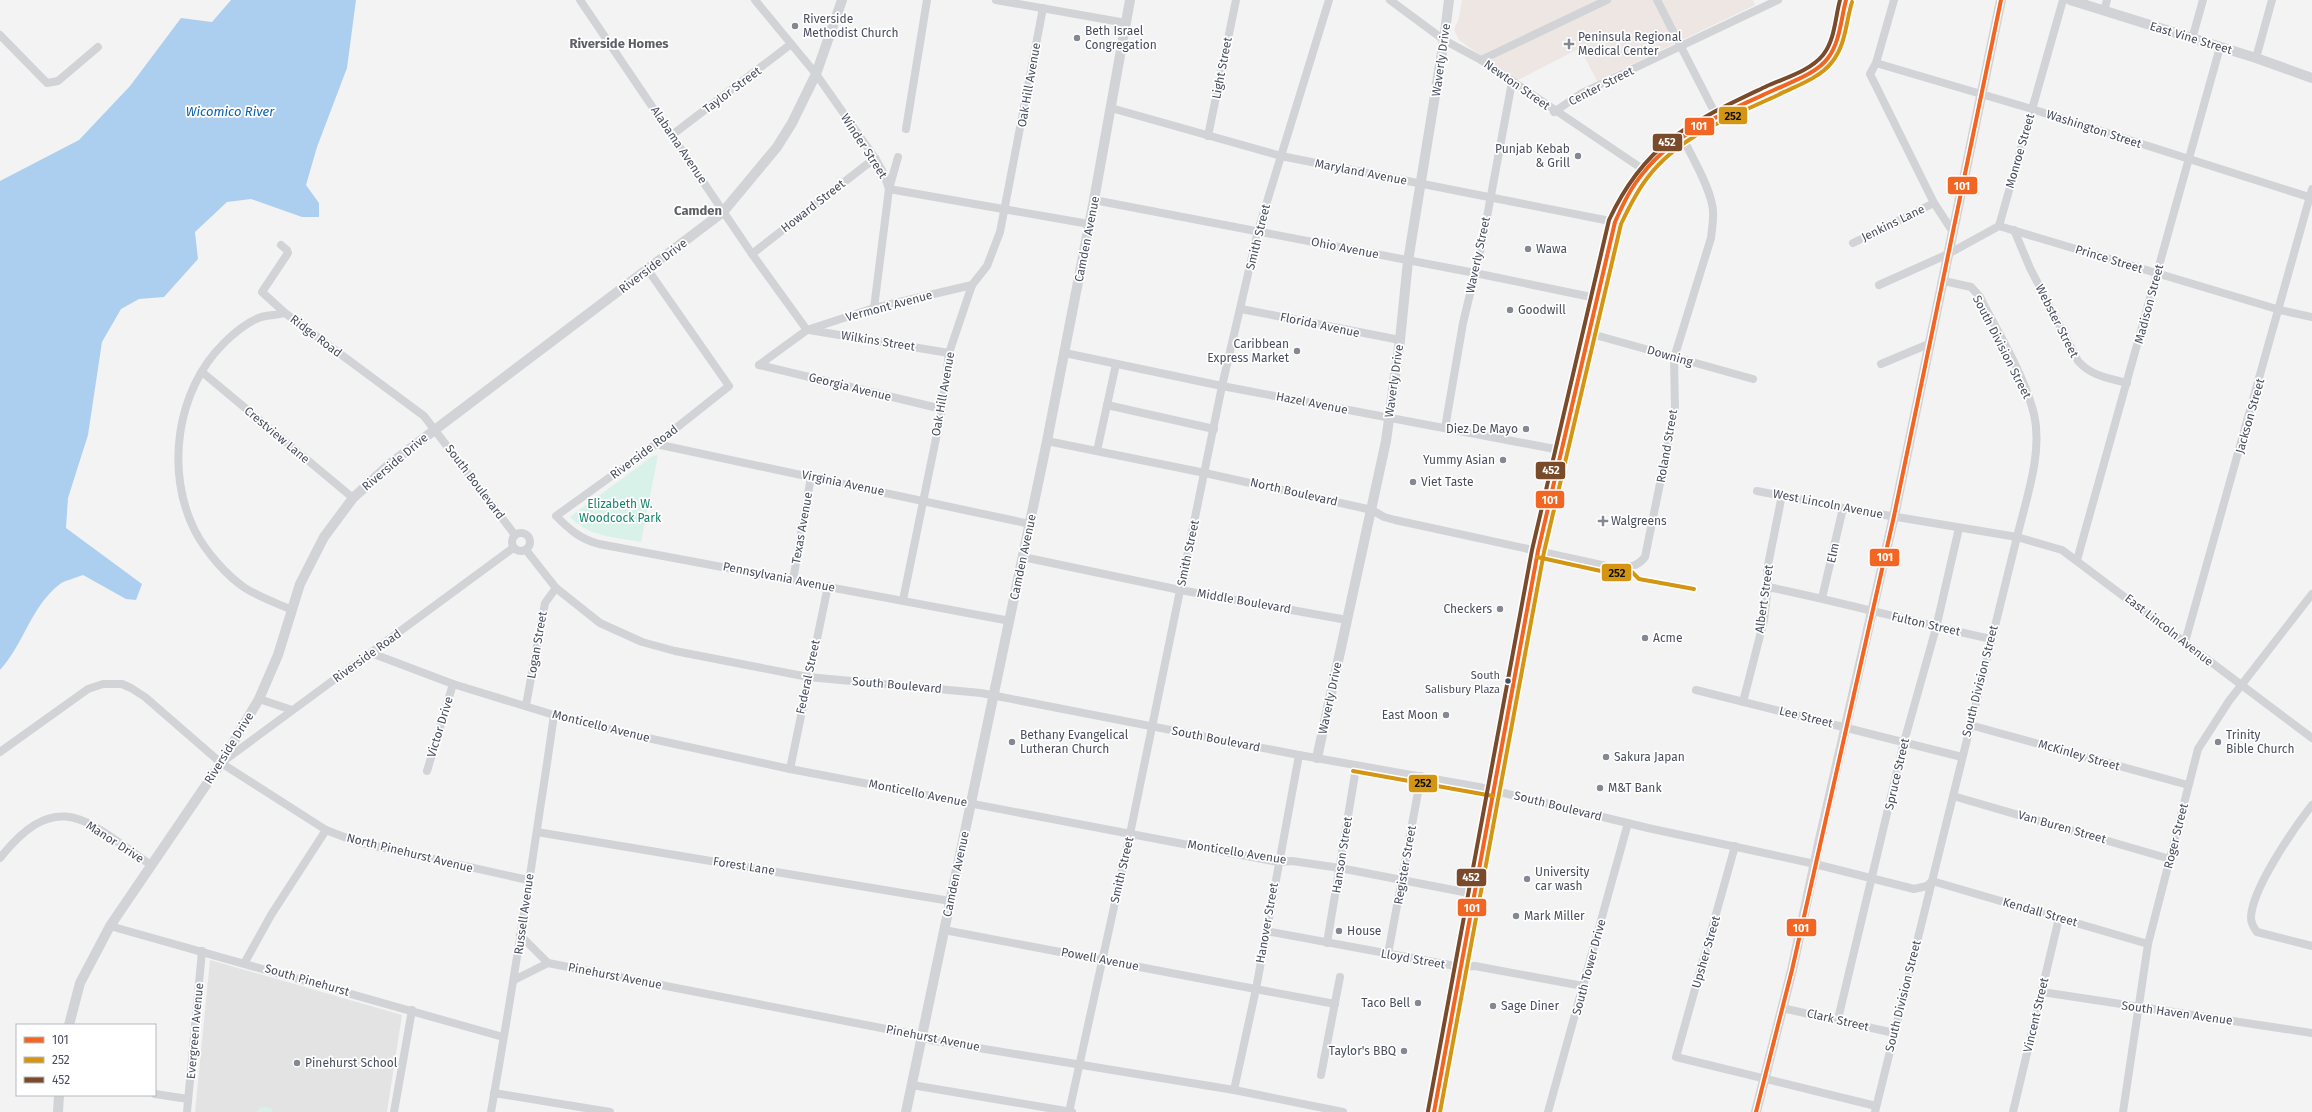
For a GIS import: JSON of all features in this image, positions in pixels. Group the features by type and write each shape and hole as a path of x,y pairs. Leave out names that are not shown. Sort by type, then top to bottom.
{"main road":[{"path":"1434,1112 1538,551 1560,450 1615,222 1622,204 1644,170 1655,157 1682,136 1823,64 1835,45 1846,0"}],"street":[{"name":"Alabama Avenue","path":"580,0 723,212 806,330"},
{"name":"Winder Street","path":"755,0 816,74 875,158 884,174 889,189 1006,208 1089,224"},
{"name":"Riverside Drive","path":"69,1024 80,983 110,926 221,763 259,699 278,655 300,584 324,537 353,498 391,463 723,212 776,147 792,123 816,74 842,0"},
{"path":"906,129 927,0"},
{"path":"996,0 1126,22"},
{"name":"Camden Avenue","path":"906,1112 970,803 986,741 993,696 1010,621 1065,353 1130,0"},
{"name":"Light Street","path":"1208,136 1236,0"},
{"name":"Smith Street","path":"1070,1112 1130,834 1222,386 1258,231 1329,0"},
{"name":"Newton Street","path":"1390,0 1444,40 1481,60 1554,112 1644,170"},
{"name":"Waverly Drive","path":"1317,758 1372,510 1389,418 1400,340 1408,260 1422,184 1449,0"},
{"path":"1481,60 1608,0"},
{"path":"1657,0 1717,117"},
{"name":"Center Street","path":"1554,112 1582,93 1778,0"},
{"path":"1894,0 1876,63 1870,74 1934,203 1953,232"},
{"path":"1756,1112 1763,1078 1782,1008 1894,516 1944,282 1948,254 2001,0"},
{"name":"Monroe Street","path":"1999,226 2063,0"},
{"name":"East Vine Street","path":"2070,0 2312,76"},
{"path":"2104,11 2107,0"},
{"path":"2192,39 2203,0"},
{"path":"2256,58 2272,0"},
{"name":"Oak Hill Avenue","path":"903,600 942,409 949,353 972,285 987,266 995,247 1006,208 1042,8"},
{"path":"0,35 47,83 58,81 98,47"},
{"name":"Taylor Street","path":"672,135 791,44"},
{"name":"Madison Street","path":"2077,560 2190,160 2220,47"},
{"name":"Washington Street","path":"1876,63 1982,96 2032,109 2190,160 2311,195"},
{"name":"Waverly Street","path":"1445,428 1462,330 1491,196 1512,82"},
{"name":"Maryland Avenue","path":"1111,108 1281,156 1491,196 1615,222"},
{"name":"Roland Street","path":"1538,551 1612,567 1635,566 1640,564 1646,558 1674,410 1674,358 1711,238 1713,223 1710,199 1682,136"},
{"path":"874,308 889,189 898,157"},
{"name":"Howard Street","path":"752,254 875,158"},
{"name":"Jackson Street","path":"2185,642 2280,310 2311,195"},
{"name":"Ohio Avenue","path":"1094,200 1475,272 1596,298"},
{"name":"Jenkins Lane","path":"1853,243 1934,203"},
{"path":"1879,286 1948,254 1999,226"},
{"name":"Prince Street","path":"1999,226 2280,310 2312,317"},
{"name":"Webster Street","path":"2014,230 2030,268 2078,361 2085,369 2095,374 2127,383"},
{"path":"281,245 287,250 288,253 262,292 286,314"},
{"name":"Riverside Road","path":"556,516 656,444 729,386 648,270"},
{"name":"South Division Street","path":"1875,1109 2017,537 2034,460 2036,437 2034,415 2026,389 1980,297 1971,288 1944,282"},
{"name":"Vermont Avenue","path":"806,330 874,308 972,285"},
{"name":"Florida Avenue","path":"1241,309 1400,340"},
{"name":"Ridge Road","path":"292,610 245,588 228,574 211,555 195,532 184,504 179,475 178,448 181,422 190,397 202,372 216,351 239,328 262,317 286,314 424,416 435,429"},
{"name":"Wilkins Street","path":"806,330 949,353"},
{"name":"Georgia Avenue","path":"806,330 759,365 942,409"},
{"name":"Downing","path":"1588,332 1674,358 1753,379"},
{"path":"1881,364 1931,343"},
{"name":"Hazel Avenue","path":"1065,353 1222,386 1560,450"},
{"path":"1097,451 1116,364"},
{"name":"Crestview Lane","path":"202,372 353,498"},
{"path":"1107,405 1214,429"},
{"name":"South Boulevard","path":"435,429 515,535"},
{"name":"North Boulevard","path":"1047,442 1205,472 1372,510 1384,517 1395,520 1538,551"},
{"name":"Virginia Avenue","path":"656,444 1030,524"},
{"name":"Texas Avenue","path":"793,580 811,477"},
{"name":"West Lincoln Avenue","path":"1757,491 1843,508 2017,537"},
{"name":"Albert Street","path":"1743,702 1764,620 1768,587 1767,570 1782,495"},
{"name":"Elm","path":"1822,598 1843,508"},
{"name":"Pennsylvania Avenue","path":"556,516 571,532 588,541 1010,621"},
{"name":"Spruce Street","path":"1838,1019 1873,879 1904,742 1936,628 1959,528"},
{"path":"523,534 528,537 530,542 526,550 520,552 513,548 512,540 515,535 523,534"},
{"name":"East Lincoln Avenue","path":"2017,537 2050,545 2077,560 2241,686 2312,738"},
{"name":"Riverside Road","path":"221,763 513,548"},
{"name":"South Boulevard","path":"526,550 556,588 600,622 642,642 674,651 808,677 932,688 993,696 1299,755 1494,790 1815,864 1914,889 1927,886 1932,881"},
{"name":"Middle Boulevard","path":"1023,556 1180,590 1347,620"},
{"name":"Federal Street","path":"790,769 828,586"},
{"name":"Fulton Street","path":"1768,587 1822,598 1936,628 1991,639"},
{"name":"Logan Street","path":"526,706 545,604 556,588"},
{"name":"Roger Street","path":"2123,1112 2148,944 2198,749 2210,727 2311,599"},
{"name":"Monticello Avenue","path":"371,654 453,684 554,715 790,769 1278,862 1292,862 1340,868 1474,894"},
{"name":"North Pinehurst Avenue","path":"0,752 88,689 102,684 112,684 131,688 145,697 221,763 326,830 356,842 528,880"},
{"name":"Victor Drive","path":"426,771 453,684"},
{"name":"Lee Street","path":"1696,690 1962,757"},
{"path":"259,699 292,710"},
{"name":"Russell Avenue","path":"491,1112 514,980 554,715"},
{"name":"McKinley Street","path":"1970,724 2188,785"},
{"name":"Hanover Street","path":"1234,1090 1256,990 1278,862 1299,755"},
{"name":"Hanson Street","path":"1327,943 1355,774 1354,765"},
{"name":"Register Street","path":"1388,954 1421,776"},
{"name":"Van Buren Street","path":"1953,796 2170,859"},
{"path":"2312,805 2276,857 2256,901 2251,919 2253,927 2257,932 2312,946"},
{"name":"Manor Drive","path":"0,858 28,828 39,821 64,816 78,818 94,825 151,865"},
{"name":"South Tower Drive","path":"1548,1112 1628,822"},
{"path":"245,962 271,915 326,830"},
{"name":"Forest Lane","path":"537,832 950,900"},
{"name":"Upsher Street","path":"1735,846 1676,1057 1763,1078"},
{"name":"Kendall Street","path":"1932,881 2148,944"},
{"name":"Vincent Street","path":"2013,1112 2059,918"},
{"name":"South Pinehurst","path":"110,926 245,962 503,1037"},
{"name":"Powell Avenue","path":"944,930 1335,1004"},
{"name":"Lloyd Street","path":"1266,932 1461,967 1475,966 1584,986"},
{"path":"514,980 548,963 520,935"},
{"name":"Evergreen Avenue","path":"187,1112 202,950"},
{"name":"Pinehurst Avenue","path":"548,963 922,1037 1234,1090 1305,1108 1343,1112"},
{"path":"1321,1075 1340,977"},
{"name":"South Haven Avenue","path":"2042,992 2139,1008 2312,1033"},
{"name":"Clark Street","path":"1782,1008 1838,1019 1894,1033"},
{"path":"394,1112 412,1010"},
{"path":"1763,1078 1875,1109"},
{"path":"912,1085 1070,1112"},
{"path":"494,1093 610,1112"},
{"path":"156,1094 188,1098"},
{"path":"58,1112 59,1096"}],"shaded area":[{"name":"Peninsula Regional Medical Center","path":"1462,0 1753,0 1755,5 1597,81 1580,48 1516,81 1459,40 1454,30 1459,18"},
{"name":"Pinehurst School","path":"210,960 402,1015 387,1112 195,1112"}],"green space":[{"name":"Elizabeth W. Woodcock Park","path":"658,455 641,542 603,535 585,529 570,517 653,456"},
{"path":"262,1107 271,1108 273,1112 256,1112"}],"water":[{"name":"Wicomico River","path":"231,0 356,0 347,68 317,147 306,185 319,203 319,217 302,217 251,199 227,202 195,232 198,259 164,297 139,299 121,309 102,342 88,435 68,498 66,528 142,584 136,600 126,599 83,575 60,584 42,603 15,649 0,670 0,181 79,140 130,86 181,18 212,22"}],"transit line":[{"name":"452","path":"1428,1111 1532,550 1609,220 1623,193 1639,171 1655,152 1674,137 1694,123 1716,111 1767,86 1797,74 1818,61 1830,43 1840,0"},
{"name":"101","path":"1434,1112 1538,551 1615,222 1639,178 1671,145 1704,124 1739,106 1803,77 1823,64 1832,52 1835,45 1840,30 1846,0"},
{"name":"101","path":"1756,1112 1792,970 1894,516 2001,0"},
{"name":"252","path":"1440,1112 1544,552 1621,224 1633,199 1644,182 1675,150 1708,128 1807,81 1827,68 1837,55 1843,41 1852,2"},
{"name":"252","path":"1537,557 1610,573 1632,572 1639,579 1694,589"},
{"name":"252","path":"1353,771 1493,796"}],"place":[{"name":"Riverside Methodist Church","path":"795,26"},
{"name":"Beth Israel Congregation","path":"1077,38"},
{"name":"Peninsula Regional Medical Center","path":"1569,44"},
{"name":"Punjab Kebab & Grill","path":"1578,156"},
{"name":"Wawa","path":"1528,249"},
{"name":"Goodwill","path":"1510,310"},
{"name":"Caribbean Express Market","path":"1297,351"},
{"name":"Diez De Mayo","path":"1526,429"},
{"name":"Yummy Asian","path":"1503,460"},
{"name":"Viet Taste","path":"1413,482"},
{"name":"Walgreens","path":"1603,521"},
{"name":"Checkers","path":"1500,609"},
{"name":"Acme","path":"1645,638"},
{"name":"South Salisbury Plaza","path":"1508,681"},
{"name":"East Moon","path":"1446,715"},
{"name":"Bethany Evangelical Lutheran Church","path":"1012,742"},
{"name":"Trinity Bible Church","path":"2218,742"},
{"name":"Sakura Japan","path":"1606,757"},
{"name":"M&T Bank","path":"1600,788"},
{"name":"University car wash","path":"1527,879"},
{"name":"Mark Miller","path":"1516,916"},
{"name":"House","path":"1339,931"},
{"name":"Taco Bell","path":"1418,1003"},
{"name":"Sage Diner","path":"1493,1006"},
{"name":"Taylor's BBQ","path":"1404,1051"},
{"name":"Pinehurst School","path":"297,1063"}],"district":[{"name":"Riverside Homes","path":"619,43"},
{"name":"Camden","path":"698,210"}]}
